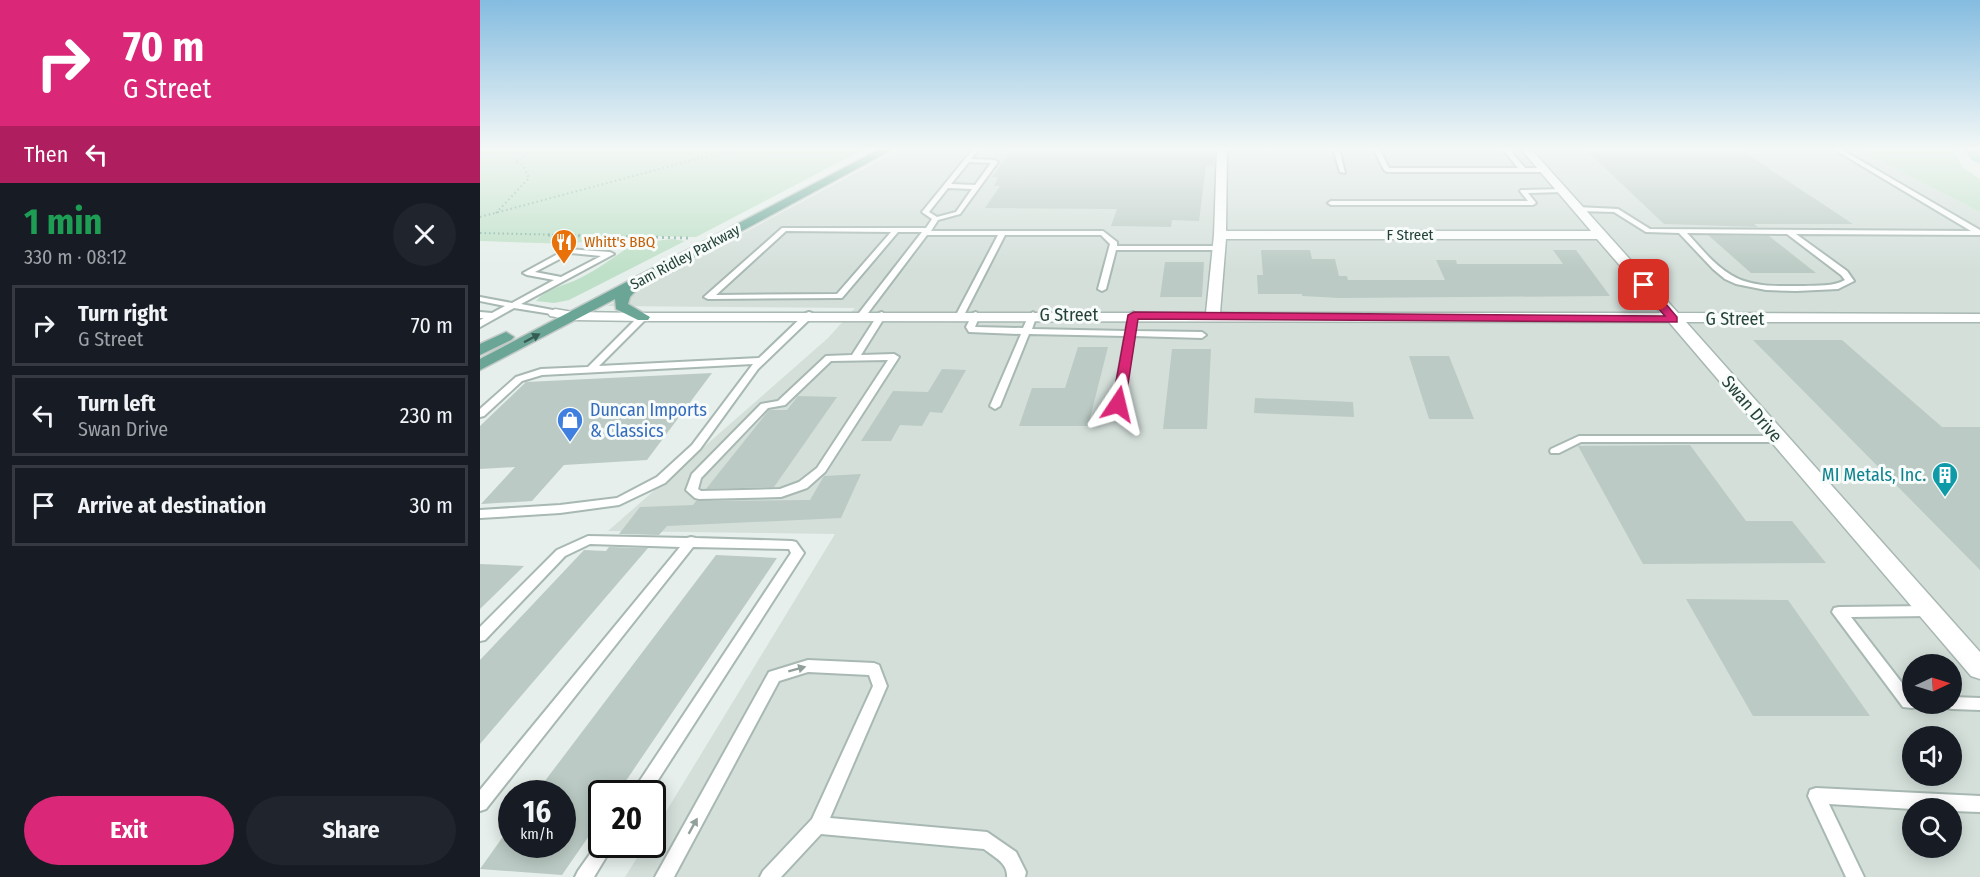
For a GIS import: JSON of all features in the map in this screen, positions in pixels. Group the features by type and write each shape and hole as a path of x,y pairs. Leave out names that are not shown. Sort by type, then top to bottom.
{"main road":[{"name":"Sam Ridley Parkway","path":"480,350 794,189"},
{"name":"Sam Ridley Parkway","path":"480,365 813,189"},
{"path":"643,279 623,296 621,306 643,317"}],"street":[{"path":"1213,316 1221,189"},
{"name":"Swan Drive","path":"1562,191 1980,669"},
{"name":"F Street","path":"1219,242 1600,235"},
{"name":"G Street","path":"555,313 573,316 643,317 1134,315 1674,320 1980,318"}],"lane":[{"path":"936,219 925,212 944,189"},
{"path":"862,315 936,219 958,213 975,189"},
{"path":"1905,189 1980,233"},
{"path":"1331,203 1533,203 1523,191 1562,191"},
{"path":"1577,208 1616,210 1648,231 1980,233"},
{"path":"896,230 839,296 708,297 784,229 896,230 1003,233 1102,233 1114,244 1102,290"},
{"path":"1681,231 1726,276 1740,283 1758,286 1838,287 1850,281 1844,273 1788,232"},
{"path":"960,315 1003,233"},
{"path":"1113,248 1219,242"},
{"path":"480,324 559,279 578,272 610,254 570,251 527,273 531,276 559,279"},
{"path":"480,299 555,313"},
{"path":"480,315 493,316"},
{"path":"480,514 560,509 619,501 661,480 696,447 761,361 809,315"},
{"path":"855,358 882,315"},
{"path":"976,315 970,327 972,330 1202,335"},
{"path":"995,406 1033,315"},
{"path":"1118,404 1134,315"},
{"path":"590,370 643,317"},
{"path":"894,357 821,470 803,484 781,492 699,495 692,490 696,477 765,406 781,403 830,358 855,358 894,357"},
{"path":"480,414 519,379 541,372 761,361"},
{"path":"1555,451 1579,439 1778,439"},
{"path":"480,636 561,553 588,540 792,545 798,553 648,780"},
{"path":"480,803 691,541"},
{"path":"1902,694 1839,612 1929,611"},
{"path":"664,877 774,676 808,666 874,669 880,686 818,825 769,877"},
{"path":"1962,703 1980,704"},
{"path":"1854,877 1816,796 1980,804"},
{"path":"818,825 987,841 1010,858 1017,872 1016,877"},
{"path":"584,877 597,858"}],"path":[{"path":"496,214 519,189"},
{"path":"480,218 588,189"},
{"path":"480,233 698,239"}],"shaded area":[{"path":"826,189 1935,189 1980,212 1980,877 625,877 637,858 666,858 666,812 835,534 608,531 828,338 855,308 607,306"}],"green space":[{"path":"480,189 788,189 696,237 640,236 654,238 655,241 672,239 685,241 569,300 554,303 536,301 550,290 594,270 637,241 586,241 569,244 480,241"},
{"path":"1935,189 1980,189 1980,212"}],"building":[{"path":"998,189 1203,189 1199,221 1172,220 1171,227 1111,226 1117,209 985,208"},
{"path":"1627,189 1800,189 1853,224 1754,224 1758,227 1664,224"},
{"path":"1708,235 1769,236 1816,273 1751,273"},
{"path":"1261,250 1310,250 1312,259 1335,259 1339,276 1347,276 1348,280 1445,280 1436,260 1456,260 1457,264 1563,264 1553,250 1576,250 1610,296 1340,298 1302,296 1302,294 1258,294 1257,275 1263,275"},
{"path":"1165,262 1204,262 1202,297 1160,297"},
{"name":"MI Metals, Inc.","path":"1753,340 1842,340 1942,427 1980,427 1980,570"},
{"path":"1078,347 1108,347 1088,426 1019,426 1032,388 1065,388"},
{"path":"1172,349 1211,349 1207,429 1163,429"},
{"path":"1409,356 1449,356 1474,419 1429,419"},
{"path":"942,369 966,370 942,413 930,412 922,426 900,425 891,441 861,441 893,391 928,392"},
{"name":"Duncan Imports & Classics","path":"712,373 647,460 564,465 532,501 481,504 515,467 480,469 480,426 526,382"},
{"path":"798,396 837,397 774,487 706,489 769,410 787,410"},
{"path":"1255,398 1353,402 1354,417 1254,413"},
{"path":"1690,445 1746,521 1792,521 1826,563 1643,564 1578,446"},
{"path":"861,474 841,518 667,526 659,535 619,534 640,507 693,505 696,501 810,500 824,476"},
{"path":"609,547 648,548 480,744 480,660 584,550 606,551"},
{"path":"716,555 777,558 626,780 588,780 588,837 576,855 576,780 546,780"},
{"path":"480,564 524,566 480,609"},
{"path":"1686,599 1788,600 1870,716 1753,716"},
{"path":"498,844 498,858 574,858 562,875 480,869"}],"place":[{"name":"Whitt's BBQ","path":"564,265"},
{"name":"Duncan Imports & Classics","path":"570,443"},
{"name":"MI Metals, Inc.","path":"1945,498"}],"route":[{"path":"1118,404 1134,315 1674,320 1644,285"}]}
